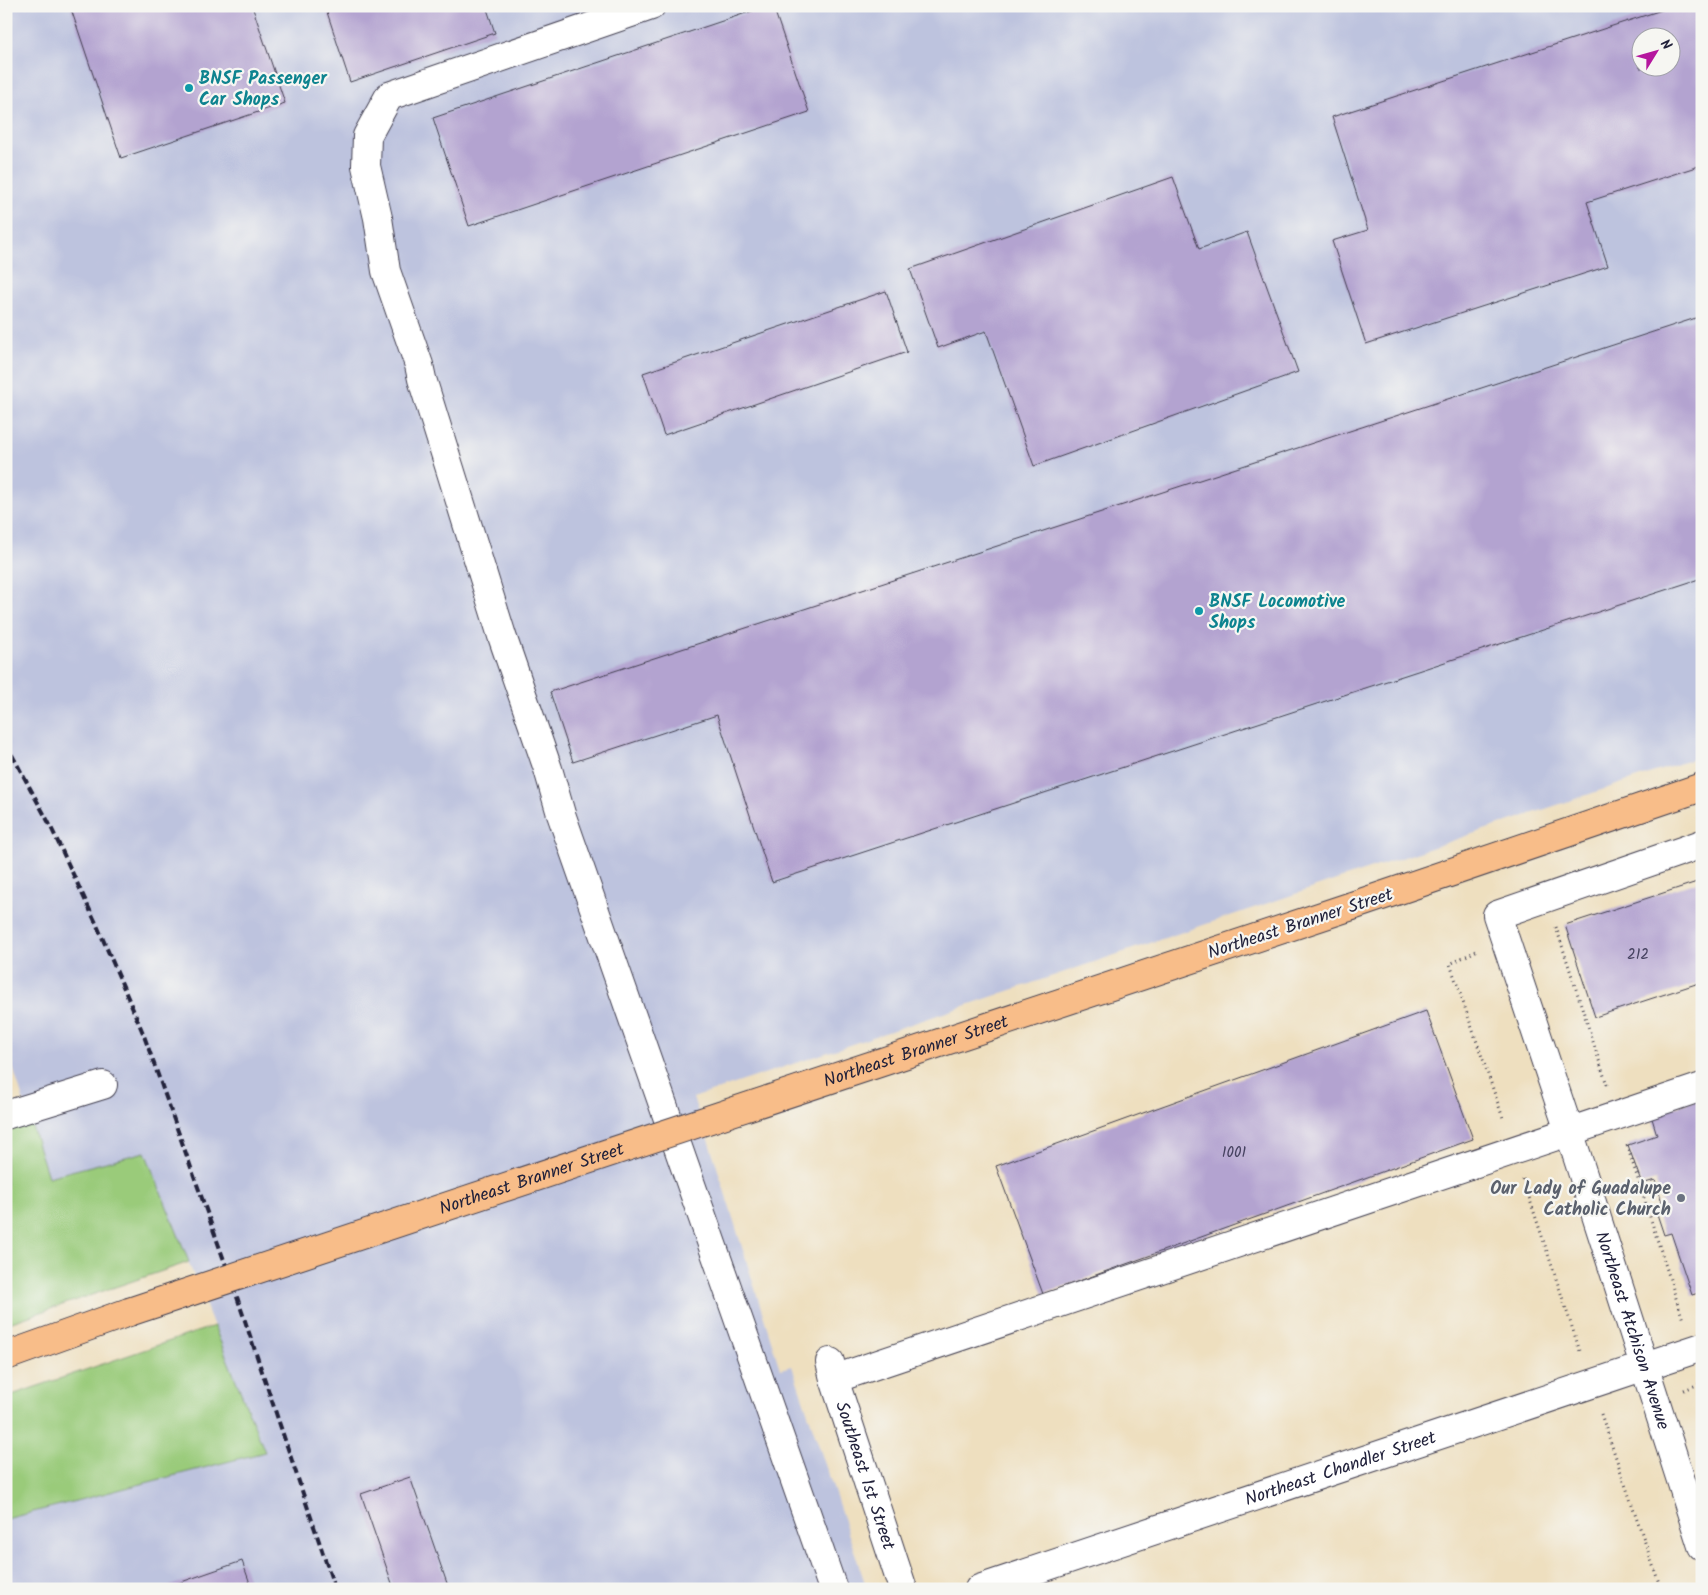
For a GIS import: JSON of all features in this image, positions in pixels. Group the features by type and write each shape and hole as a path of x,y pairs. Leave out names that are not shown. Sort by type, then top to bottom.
{"main road":[{"name":"Northeast Branner Street","path":"6,1356 129,1312 1352,906 1702,787"}],"street":[{"path":"651,6 389,96 367,136 366,166 378,218 386,271 420,365 425,388 502,636 548,769 561,814 833,1589"},
{"name":"Northeast Atchison Avenue","path":"1702,844 1497,915 1570,1131 1702,1546"},
{"path":"6,1115 102,1085"},
{"path":"1514,1150 1702,1087"},
{"name":"Southeast 1st Street","path":"904,1589 832,1370 1514,1150"},
{"name":"Northeast Chandler Street","path":"979,1589 1702,1347"}],"path":[{"path":"1450,964 1661,1589"}],"shaded area":[{"path":"6,6 1702,6 1702,756 693,1098 713,1154 780,1369 792,1366 867,1589 6,1589 6,1519 264,1452 145,1153 48,1177 6,1046"}],"green space":[{"path":"28,1114 48,1177 145,1152 189,1262 6,1324 6,1121"},
{"path":"214,1326 265,1452 6,1519 6,1397"}],"building":[{"name":"BNSF Passenger Car Shops","path":"70,6 252,6 285,103 121,158"},
{"name":"BNSF Passenger Car Shops","path":"325,6 486,6 495,33 350,82"},
{"path":"767,6 773,6 809,112 469,226 433,118"},
{"path":"1674,6 1702,6 1702,165 1587,202 1608,266 1366,344 1332,241 1368,230 1332,117"},
{"path":"1173,177 1199,249 1247,232 1298,372 1034,466 986,331 938,348 910,269"},
{"path":"886,291 907,352 664,435 643,373"},
{"name":"BNSF Locomotive Shops","path":"1702,316 1702,578 772,882 717,715 573,762 550,692"},
{"path":"1700,881 1702,883 1702,982 1595,1017 1565,925"},
{"path":"1426,1011 1473,1139 1043,1294 996,1166"},
{"name":"Our Lady of Guadalupe Catholic Church","path":"1702,1098 1702,1292 1692,1295 1671,1233 1664,1235 1657,1214 1665,1212 1655,1180 1642,1184 1628,1145 1657,1135 1651,1115"},
{"path":"410,1477 449,1589 394,1589 361,1494"},
{"path":"242,1561 252,1589 164,1589 164,1588"}],"railway":[{"path":"6,744 49,823 96,923 143,1033 235,1291 335,1589"}],"place":[{"name":"BNSF Passenger Car Shops","path":"189,88"},
{"name":"BNSF Locomotive Shops","path":"1199,611"},
{"name":"Our Lady of Guadalupe Catholic Church","path":"1681,1198"}]}
